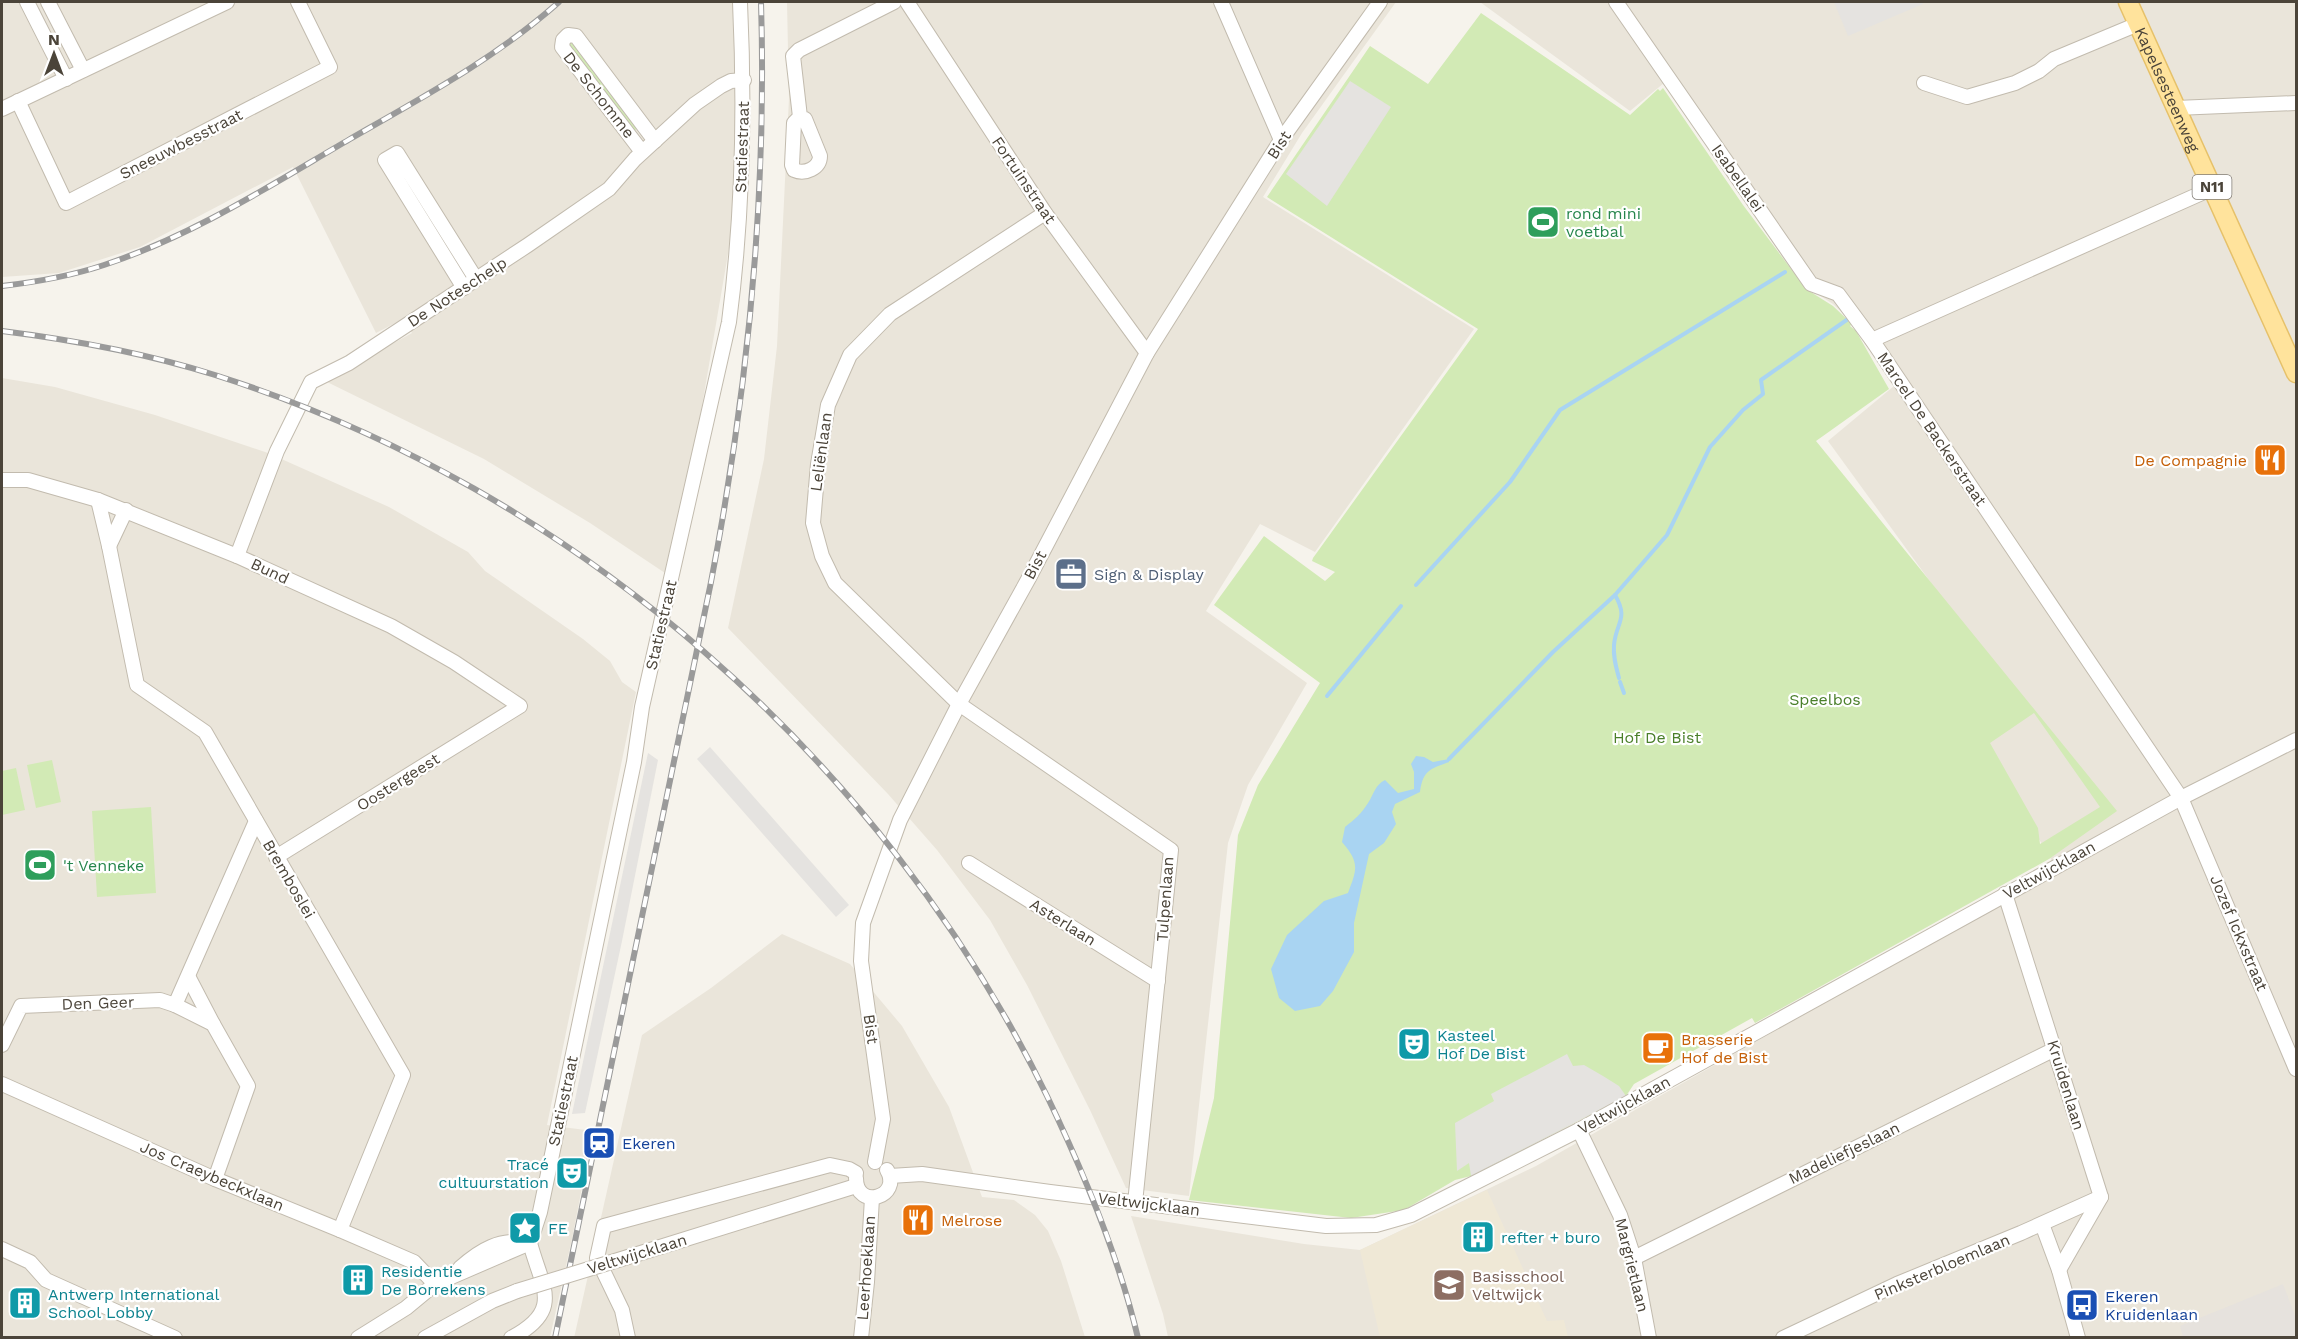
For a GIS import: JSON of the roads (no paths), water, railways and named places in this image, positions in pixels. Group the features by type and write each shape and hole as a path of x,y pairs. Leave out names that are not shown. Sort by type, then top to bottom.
{"main road":[{"name":"Kapelsesteenweg","path":"2128,2 2296,373"}],"street":[{"path":"27,2 66,79"},
{"path":"48,2 83,70"},
{"path":"2,109 227,2"},
{"name":"Sneeuwbesstraat","path":"18,101 66,203 330,67 298,2"},
{"name":"Statiestraat","path":"530,1243 540,1212 629,785 642,707 729,322 742,172 744,80 740,2"},
{"path":"800,117 793,56 799,50 894,2"},
{"name":"Fortuinstraat","path":"907,2 1045,213 1147,353"},
{"path":"1221,2 1281,140"},
{"name":"Bist","path":"875,1162 883,1119 861,961 863,923 900,820 958,704 1030,576 1147,353 1281,140 1380,2"},
{"name":"Isabellalei","path":"1616,2 1811,284 1838,294 1872,340"},
{"path":"1924,83 1967,97 2015,82 2039,71 2054,59 2138,24"},
{"name":"De Schomme","path":"642,152 562,47 565,37 576,36 655,141"},
{"name":"De Noteschelp","path":"237,556 277,451 311,382 349,363 609,189 642,152 695,104 731,81 744,80"},
{"path":"2176,108 2296,103"},
{"path":"464,288 385,160 397,153 476,279"},
{"name":"Marcel De Backerstraat","path":"2181,798 1872,340 2212,188"},
{"name":"Leliënlaan","path":"958,704 835,583 822,556 813,523 818,464 828,405 850,356 890,314 1045,213"},
{"name":"Bund","path":"2,480 28,480 98,500 237,556 391,626 454,662 520,706"},
{"name":"Bremboslei","path":"98,500 137,685 205,732 403,1075 340,1230"},
{"path":"109,546 126,510"},
{"name":"Tulpenlaan","path":"958,704 1171,850 1135,1203"},
{"name":"Oostergeest","path":"276,857 520,706"},
{"name":"Veltwijcklaan","path":"890,1176 922,1174 1326,1226 1376,1225 1411,1215 1579,1130 2181,798 2296,740"},
{"name":"Jozef Ickxstraat","path":"2181,798 2296,1069"},
{"path":"175,1005 189,978 256,821"},
{"name":"Asterlaan","path":"969,863 1158,981"},
{"name":"Kruidenlaan","path":"2005,894 2101,1197"},
{"path":"189,978 248,1086 215,1179"},
{"name":"Den Geer","path":"2,1045 21,1006 160,1000 213,1024"},
{"name":"Madeliefjeslaan","path":"1634,1258 2055,1049"},
{"name":"Jos Craeybeckxlaan","path":"2,1084 215,1179 414,1262 435,1284"},
{"name":"Margrietlaan","path":"1579,1130 1620,1215 1634,1258 1649,1338"},
{"path":"856,1180 864,1164 875,1162 885,1167 890,1176 889,1187 883,1195 872,1198"},
{"name":"Veltwijcklaan","path":"628,1338 622,1310 597,1258 604,1226 830,1165 849,1169 863,1194 872,1198"},
{"name":"Veltwijcklaan","path":"425,1338 492,1301 517,1291 628,1257 856,1180"},
{"path":"2059,1270 2101,1197"},
{"name":"Pinksterbloemlaan","path":"1783,1338 1897,1284 2101,1197"},
{"name":"Leerhoeklaan","path":"861,1338 872,1198"},
{"path":"2042,1224 2059,1270 2078,1338"},
{"path":"358,1338 406,1308 435,1284 451,1276 474,1256 487,1248 512,1240 530,1243 545,1299 542,1312 535,1323 511,1338"},
{"path":"2,1250 30,1262 46,1280 175,1338"}],"water":[{"path":"1416,756 1433,762 1449,759 1449,762 1428,771 1423,779 1420,792 1395,804 1392,812 1396,824 1384,843 1369,854 1354,923 1354,952 1333,991 1320,1006 1295,1011 1279,998 1271,969 1287,935 1324,901 1348,893 1355,866 1352,855 1342,842 1345,827 1355,819 1377,787 1385,780 1398,793 1414,789 1414,772 1411,764"}],"waterway":[{"path":"1416,585 1510,482 1560,410 1785,272"},
{"path":"1449,759 1553,652 1615,595 1667,535 1710,447 1743,410 1763,394 1761,380 1848,319"},
{"path":"1615,595 1621,610 1614,649 1619,678"},
{"path":"1327,696 1401,606"},
{"path":"1620,682 1624,693"}],"railway":[{"path":"2,286 28,283 92,269 137,253 200,225 458,76 510,41 559,2"},
{"path":"555,1338 724,510 745,366 758,221 761,148 761,2"},
{"path":"2,331 109,348 189,367 347,425 473,488 593,564 704,652 806,749 898,857 979,973 1047,1096 1074,1154 1121,1276 1138,1338"}],"place":[{"name":"rond mini voetbal","path":"1543,222"},
{"name":"De Compagnie","path":"2270,460"},
{"name":"Sign & Display","path":"1071,574"},
{"name":"'t Venneke","path":"40,865"},
{"name":"Kasteel Hof De Bist","path":"1414,1044"},
{"name":"Brasserie Hof de Bist","path":"1658,1048"},
{"name":"Ekeren","path":"599,1143"},
{"name":"Tracé cultuurstation","path":"572,1173"},
{"name":"Melrose","path":"918,1220"},
{"name":"FE","path":"525,1228"},
{"name":"refter + buro","path":"1478,1237"},
{"name":"Residentie De Borrekens","path":"358,1280"},
{"name":"Basisschool Veltwijck","path":"1449,1285"},
{"name":"Antwerp International School Lobby","path":"25,1303"},
{"name":"Ekeren Kruidenlaan","path":"2082,1305"}],"park label":[{"name":"Speelbos","path":"1825,699"},
{"name":"Hof De Bist","path":"1657,737"}]}
